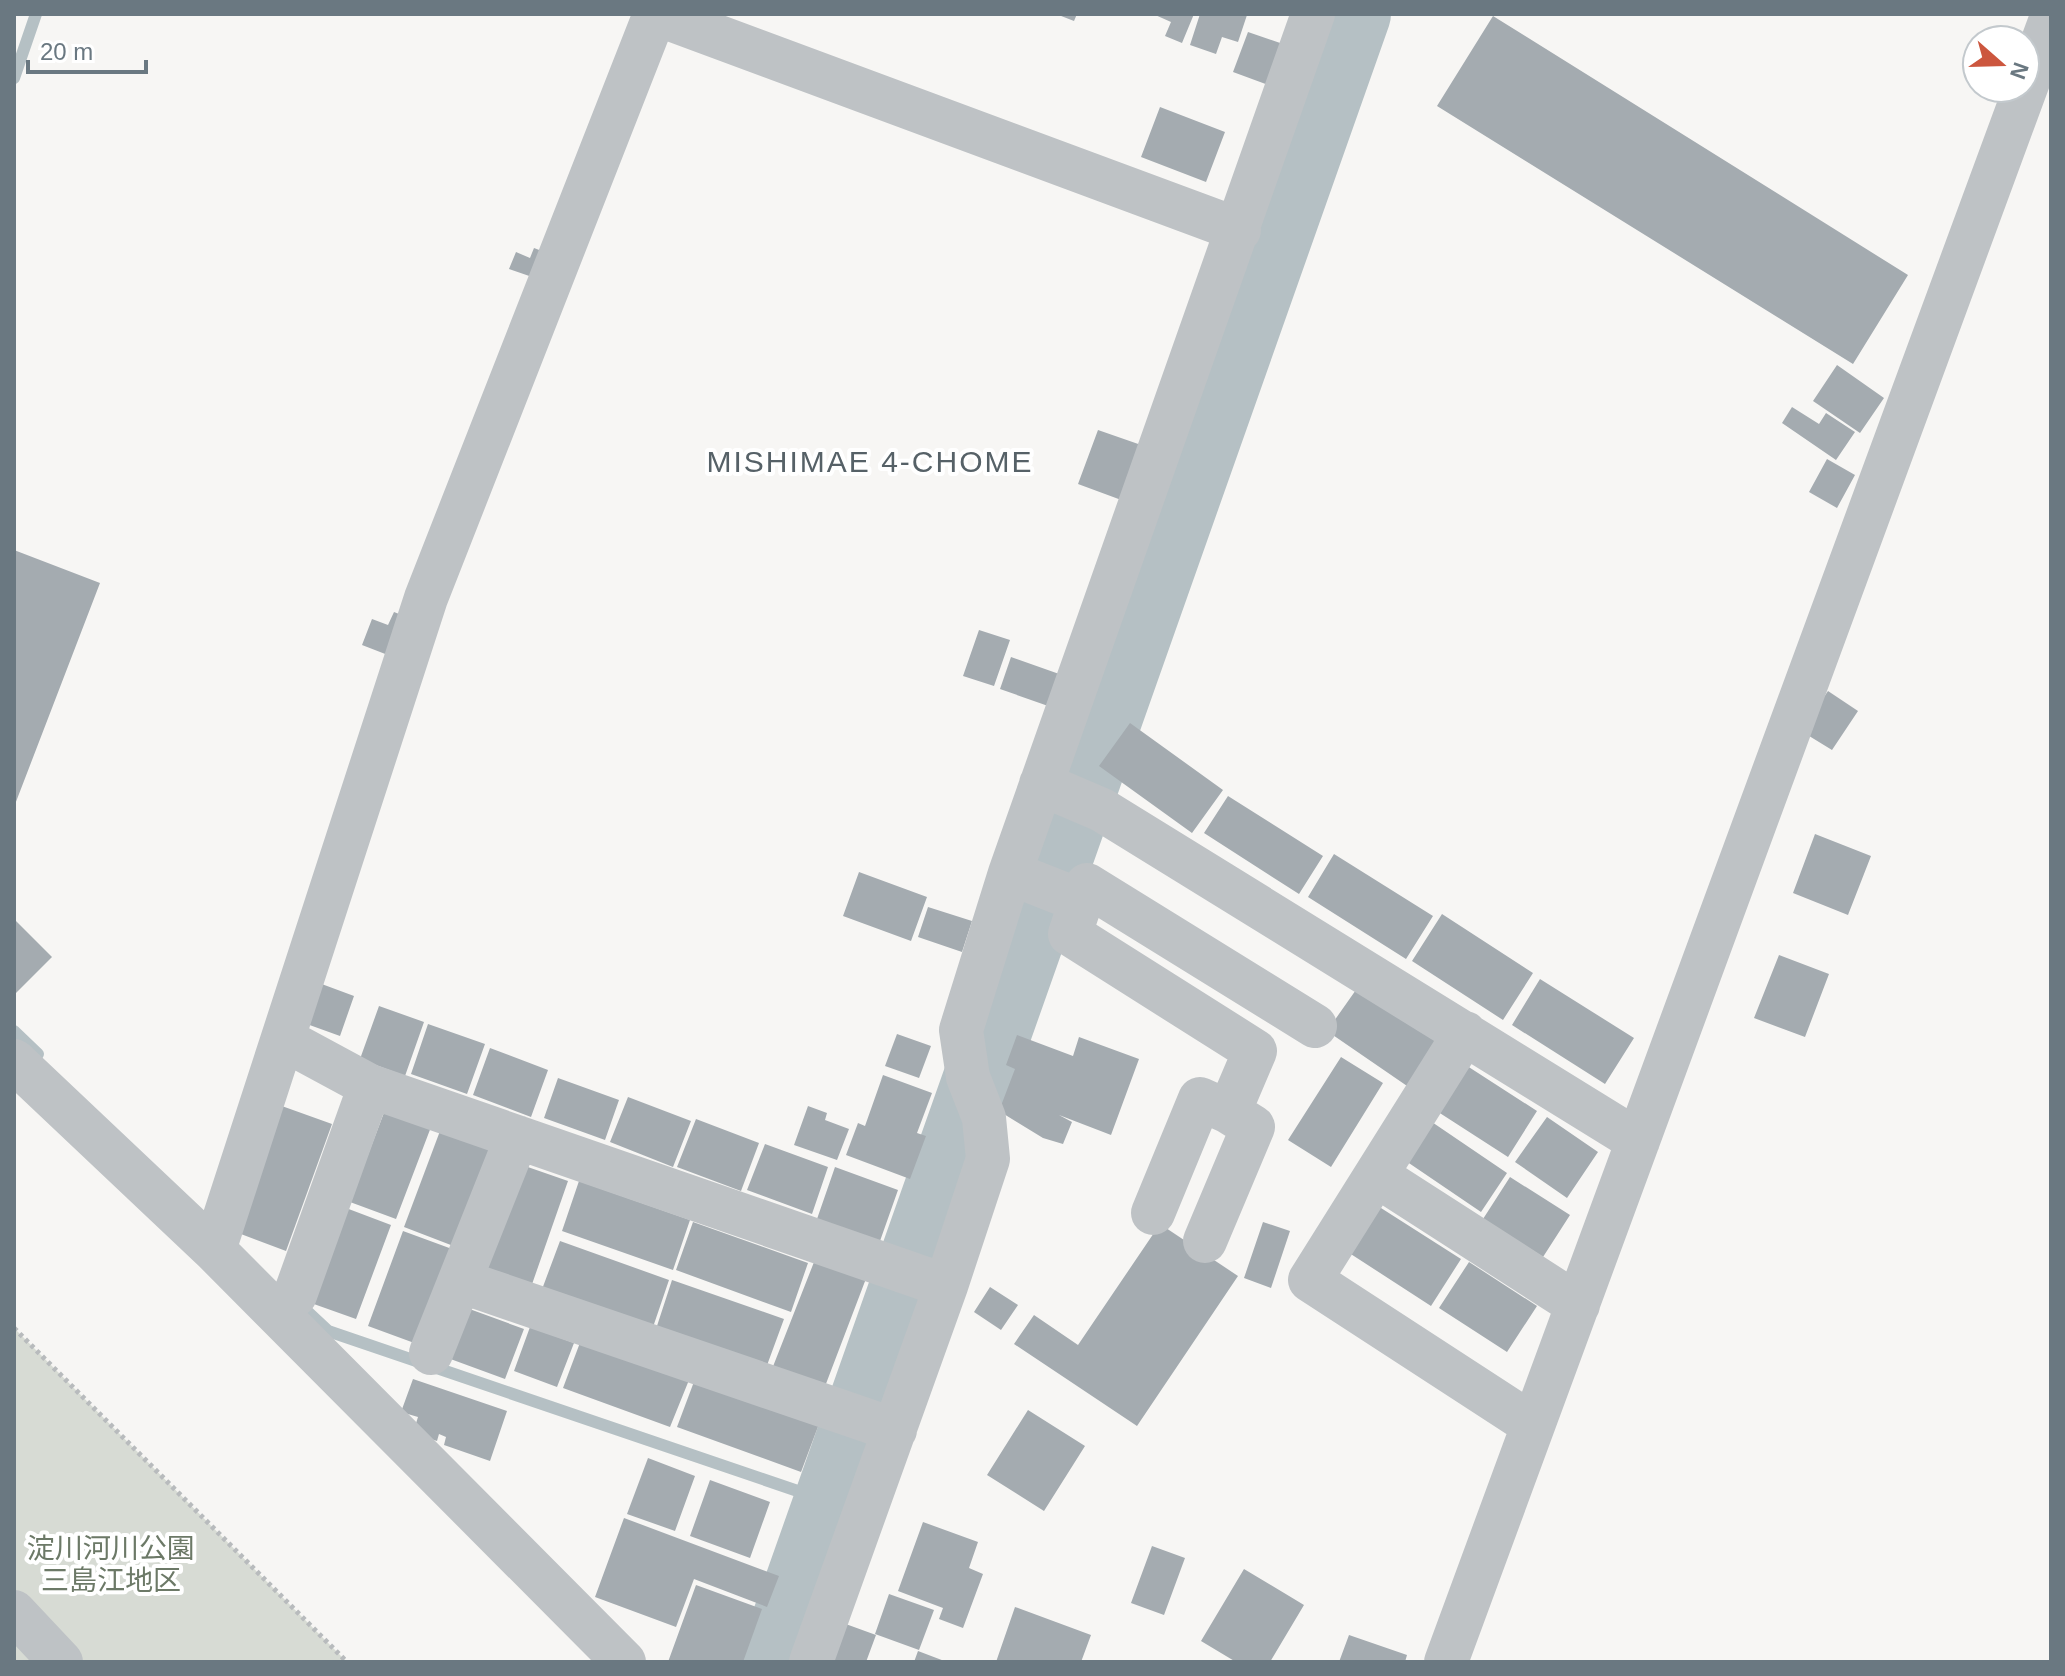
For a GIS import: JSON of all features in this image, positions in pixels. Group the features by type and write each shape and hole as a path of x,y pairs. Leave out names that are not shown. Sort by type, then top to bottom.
{"street":[{"path":"214,1250 426,598 656,14 1239,230"},
{"path":"811,1662 946,1286 988,1159 984,1118 968,1077 961,1030 1010,873 1313,14"},
{"path":"1446,1662 2051,19"},
{"path":"1041,784 1102,810 1638,1141"},
{"path":"1010,873 1081,901"},
{"path":"1229,1112 1255,1051 1070,934 1087,885 1315,1026"},
{"path":"1465,1033 1310,1280 1533,1425"},
{"path":"283,1039 370,1086 946,1286"},
{"path":"14,1061 214,1250 624,1662"},
{"path":"295,1295 370,1086"},
{"path":"1153,1213 1200,1099 1229,1112 1253,1127 1205,1241"},
{"path":"431,1353 517,1137"},
{"path":"1376,1175 1578,1305"},
{"path":"460,1281 895,1430"},
{"path":"14,1612 61,1662"}],"path":[{"path":"14,1328 347,1662"}],"green space":[{"name":"淀川河川公園 三島江地区","path":"14,1328 347,1662 14,1662"}],"building":[{"path":"1056,14 1077,14 1074,21"},
{"path":"1153,14 1194,14 1182,43 1165,36 1171,22"},
{"path":"1200,14 1246,14 1238,42 1222,37 1216,54 1190,45"},
{"path":"1493,16 1908,275 1853,364 1437,106"},
{"path":"1248,32 1286,45 1271,86 1233,72"},
{"path":"1160,107 1225,132 1206,182 1141,157"},
{"path":"534,248 547,253 538,279 509,269 516,252 530,258"},
{"path":"1837,365 1884,398 1860,433 1813,401"},
{"path":"1792,407 1819,424 1826,413 1855,432 1836,460 1782,423"},
{"path":"1098,430 1144,446 1124,501 1078,484"},
{"path":"1827,459 1855,475 1837,508 1809,492"},
{"path":"14,550 100,583 14,807"},
{"path":"394,612 409,618 393,657 362,645 372,619 388,625"},
{"path":"979,630 1010,640 994,686 963,676"},
{"path":"1011,657 1062,675 1051,707 1000,689"},
{"path":"1828,691 1858,711 1832,750 1801,731"},
{"path":"1130,723 1223,790 1192,833 1099,766"},
{"path":"1228,796 1323,856 1299,894 1204,833"},
{"path":"1815,834 1871,856 1848,915 1793,893"},
{"path":"1334,854 1433,916 1406,959 1308,897"},
{"path":"859,872 927,897 911,941 843,916"},
{"path":"928,907 972,921 962,952 918,937"},
{"path":"1442,914 1533,973 1503,1020 1412,961"},
{"path":"14,919 52,957 14,995"},
{"path":"1779,955 1829,974 1805,1037 1754,1018"},
{"path":"1540,979 1634,1038 1605,1084 1512,1025"},
{"path":"319,983 354,996 340,1036 304,1023"},
{"path":"1358,987 1440,1043 1410,1088 1327,1031"},
{"path":"379,1006 424,1022 405,1076 360,1059"},
{"path":"428,1024 485,1044 467,1094 411,1074"},
{"path":"897,1034 931,1046 919,1078 885,1066"},
{"path":"1017,1035 1073,1056 1079,1037 1139,1059 1111,1135 1059,1115 1072,1122 1063,1144 1043,1138 999,1111 1015,1069 1006,1065"},
{"path":"490,1048 548,1070 531,1117 473,1095"},
{"path":"1341,1057 1383,1083 1331,1167 1288,1140"},
{"path":"1461,1062 1537,1111 1508,1157 1432,1108"},
{"path":"883,1075 932,1093 917,1133 926,1136 910,1179 846,1155 858,1123 865,1126"},
{"path":"558,1078 619,1100 605,1140 544,1118"},
{"path":"628,1097 691,1121 673,1167 610,1142"},
{"path":"279,1105 332,1124 286,1251 233,1231"},
{"path":"808,1106 827,1113 825,1120 849,1129 837,1160 794,1145"},
{"path":"385,1110 431,1127 396,1219 350,1202"},
{"path":"1547,1117 1598,1152 1567,1198 1515,1162"},
{"path":"1426,1118 1507,1173 1481,1212 1400,1157"},
{"path":"696,1119 759,1143 741,1191 677,1167"},
{"path":"440,1131 492,1151 456,1247 404,1227"},
{"path":"765,1144 828,1167 812,1214 747,1190"},
{"path":"522,1165 568,1181 530,1290 484,1274"},
{"path":"835,1167 898,1190 880,1241 817,1219"},
{"path":"1510,1177 1570,1215 1543,1257 1483,1219"},
{"path":"579,1181 690,1220 673,1270 562,1231"},
{"path":"1370,1201 1461,1259 1431,1306 1340,1247"},
{"path":"346,1208 391,1225 356,1319 311,1303"},
{"path":"693,1222 808,1263 791,1312 676,1270"},
{"path":"1263,1222 1290,1231 1271,1288 1244,1278"},
{"path":"1160,1224 1238,1276 1137,1426 1014,1344 1034,1315 1078,1345"},
{"path":"403,1231 452,1249 417,1344 368,1326"},
{"path":"560,1241 669,1280 651,1333 541,1292"},
{"path":"816,1257 867,1276 824,1389 772,1369"},
{"path":"1469,1262 1537,1306 1507,1352 1439,1308"},
{"path":"672,1280 784,1319 766,1368 656,1329"},
{"path":"990,1287 1018,1305 1001,1330 974,1312"},
{"path":"464,1307 524,1329 505,1379 445,1357"},
{"path":"530,1327 574,1343 557,1387 514,1371"},
{"path":"581,1340 689,1380 670,1427 563,1388"},
{"path":"413,1379 507,1411 490,1461 444,1445 446,1437 439,1434 437,1441 413,1433 418,1417 401,1412"},
{"path":"695,1379 819,1424 801,1472 677,1427"},
{"path":"1028,1410 1085,1446 1044,1511 987,1475"},
{"path":"648,1458 695,1476 675,1531 627,1514"},
{"path":"710,1480 770,1502 750,1558 690,1536"},
{"path":"624,1518 779,1576 767,1607 694,1579 676,1627 595,1597"},
{"path":"923,1522 978,1542 969,1568 983,1574 963,1628 939,1619 943,1608 898,1591"},
{"path":"1152,1546 1185,1558 1164,1615 1131,1603"},
{"path":"1244,1569 1304,1605 1270,1662 1236,1662 1201,1641"},
{"path":"696,1585 762,1609 743,1662 668,1662"},
{"path":"889,1594 934,1610 919,1650 875,1634"},
{"path":"1015,1607 1091,1635 1081,1662 996,1662"},
{"path":"843,1623 876,1635 866,1662 828,1662"},
{"path":"1349,1635 1407,1655 1405,1662 1339,1662"},
{"path":"918,1651 947,1662 914,1662"}],"waterway":[{"path":"14,78 36,14"},
{"path":"773,1662 1355,14"},
{"path":"14,1031 38,1054"},
{"path":"297,1302 328,1331 830,1502"}],"district":[{"name":"MISHIMAE 4-CHOME","path":"870,462"}]}
